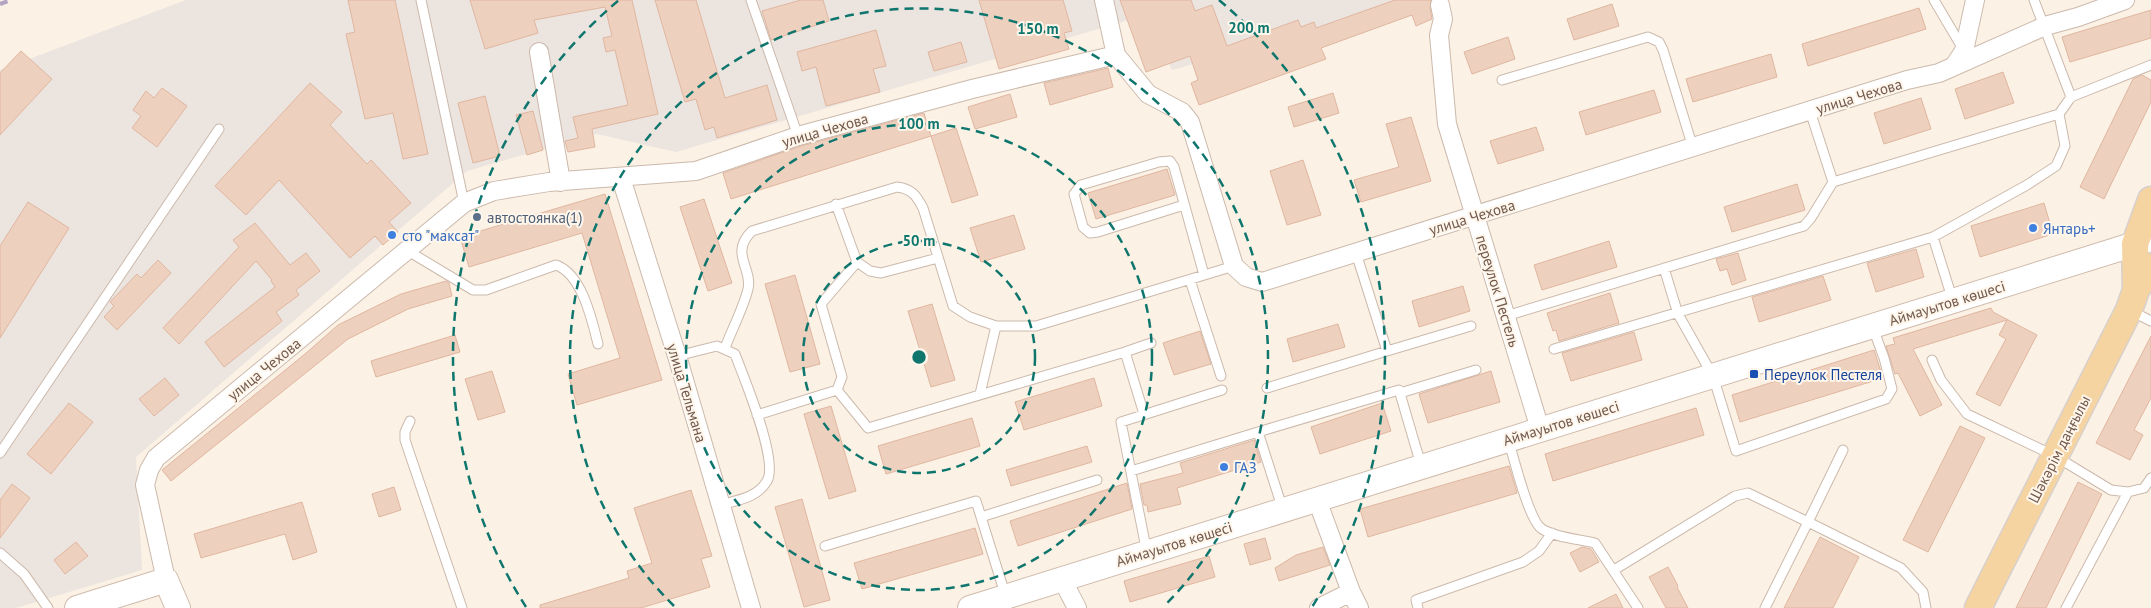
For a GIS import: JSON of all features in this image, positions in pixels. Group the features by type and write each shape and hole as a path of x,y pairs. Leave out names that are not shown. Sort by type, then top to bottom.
{"main road":[{"name":"Шәкәрім даңғылы","path":"2139,307 2143,241 2151,200"},
{"name":"Шәкәрім даңғылы","path":"1978,608 2055,456 2139,307 2151,267"}],"street":[{"path":"1104,0 1116,55 1148,94 1182,112 1190,122 1234,266"},
{"path":"1954,66 1964,51 1971,28 1975,0"},
{"name":"улица Чехова","path":"1234,266 1246,277 1262,282 1475,217 1907,80 1939,73 2045,26 2078,18 2125,0"},
{"name":"переулок Пестель","path":"1440,5 1443,19 1439,35 1447,124 1540,429"},
{"path":"539,52 561,182"},
{"name":"улица Чехова","path":"166,580 145,485 149,470 156,458 464,203 494,191 561,182 696,171 798,136 972,88 1116,55"},
{"name":"улица Тельмана","path":"621,178 677,356 751,608"},
{"name":"Аймауытов көшесі","path":"970,608 2143,241"},
{"path":"1317,500 1358,608"},
{"path":"1062,579 1077,608"},
{"path":"77,608 166,580 178,608"},
{"path":"1319,608 1351,592"}],"lane":[{"path":"421,0 464,203"},
{"path":"751,0 798,136"},
{"path":"1934,0 1964,51"},
{"path":"2034,0 2071,98"},
{"path":"1502,80 1648,37 1659,42 1663,50 1693,148"},
{"path":"1506,316 1804,226 1812,218 1833,182 2059,114 2071,98 2151,65"},
{"path":"1810,111 1833,182"},
{"path":"1554,350 1933,237 2027,185 2056,166 2065,146 2059,114"},
{"path":"0,453 219,129"},
{"path":"1184,205 1090,233 1083,227 1074,194 1081,185 1168,160 1174,167 1204,275"},
{"path":"725,348 749,288 741,250 745,237 752,231 897,187 906,188 915,194 923,208 953,306 970,317 996,326 1036,326 1234,266"},
{"path":"836,204 857,262 870,271 881,273 938,258"},
{"path":"1933,237 1953,301"},
{"path":"408,251 473,290 486,290 556,265 564,267 580,288 589,311 598,344"},
{"path":"1356,253 1387,351"},
{"path":"837,390 842,377 821,304 857,262"},
{"path":"1664,268 1678,314 1713,376 1736,451 1886,399 1892,389 1872,327"},
{"path":"1190,280 1221,376"},
{"path":"980,394 996,326"},
{"path":"1267,388 1471,326"},
{"path":"837,390 868,428 1151,343"},
{"path":"677,356 709,346 725,348 736,354 768,450 770,474 762,488 749,498 720,505"},
{"path":"1124,352 1144,414"},
{"path":"1932,360 1941,380 1966,414 2055,456 2111,490 2128,492 2144,488 2151,478"},
{"path":"1400,394 1476,370"},
{"path":"757,415 837,390"},
{"path":"1147,553 1121,422 1222,390"},
{"path":"1130,471 1399,390 1421,467"},
{"path":"410,421 405,432 405,440 462,608"},
{"path":"1258,432 1284,510"},
{"path":"1508,439 1532,517 1541,528 1595,542 1638,608"},
{"path":"1765,608 1843,450"},
{"path":"981,517 1097,480"},
{"path":"2066,608 2128,492"},
{"path":"1614,570 1735,496 1748,493 1902,568 1923,592 1926,608"},
{"path":"825,546 976,501 1006,597"},
{"path":"1418,608 1416,600 1523,562 1539,551 1552,532"},
{"path":"0,554 24,574 48,608"}],"shaded area":[{"path":"186,0 1427,0 1172,70 1146,15 676,152 597,134 467,171 136,457 142,570 16,608 0,608 0,70"}],"building":[{"path":"348,0 395,0 428,154 403,159 393,113 365,119 346,34 355,32"},
{"path":"470,0 632,0 658,114 592,129 595,147 568,152 565,141 578,138 573,117 628,105 615,50 606,52 603,38 612,36 605,7 534,20 538,33 485,49"},
{"path":"655,0 696,0 725,98 767,85 777,120 717,138 714,127 705,130 696,99 685,102"},
{"path":"801,0 823,0 829,21 771,40 762,11"},
{"path":"979,0 1063,0 1072,31 1064,33 1069,49 999,69"},
{"path":"1120,0 1191,0 1195,11 1212,5 1227,46 1298,20 1301,27 1314,22 1316,28 1395,0 1431,0 1432,19 1416,26 1412,15 1321,48 1326,59 1199,105 1191,83 1198,80 1190,56 1146,72"},
{"path":"1612,4 1619,26 1574,40 1567,19"},
{"path":"1919,8 1926,29 1808,66 1802,44"},
{"path":"2151,10 2151,38 2070,62 2062,37"},
{"path":"876,30 886,66 873,69 880,92 826,106 816,67 802,71 797,52"},
{"path":"1508,37 1515,59 1472,74 1464,52"},
{"path":"961,42 967,62 934,71 928,52"},
{"path":"21,51 52,79 0,135 0,73"},
{"path":"1771,54 1777,77 1693,102 1686,79"},
{"path":"1108,68 1113,87 1050,105 1044,83"},
{"path":"2003,72 2014,103 1965,119 1955,89"},
{"path":"2142,75 2151,80 2151,102 2104,199 2080,187 2133,79"},
{"path":"310,83 342,112 330,125 367,164 371,160 411,203 389,222 398,232 383,245 375,236 350,258 279,180 246,215 215,186"},
{"path":"162,88 187,106 157,147 132,128 141,116 133,110 146,91 154,98"},
{"path":"1654,90 1661,112 1586,135 1579,112"},
{"path":"1333,93 1339,113 1294,127 1288,107"},
{"path":"1010,94 1017,117 975,129 968,107"},
{"path":"485,96 500,156 473,163 458,103"},
{"path":"1921,98 1931,129 1884,144 1874,113"},
{"path":"533,111 543,150 527,155 516,115"},
{"path":"924,113 931,136 731,199 723,173 801,146"},
{"path":"1411,117 1431,181 1361,202 1354,180 1399,167 1386,124"},
{"path":"1536,127 1544,150 1498,164 1490,141"},
{"path":"956,128 978,195 952,203 931,136"},
{"path":"1303,160 1321,215 1287,225 1270,171"},
{"path":"1167,169 1175,195 1096,219 1088,193"},
{"path":"1797,184 1805,210 1732,232 1724,207"},
{"path":"605,194 662,380 577,405 568,374 620,358 582,233 469,267 460,237"},
{"path":"704,199 732,283 708,291 680,207"},
{"path":"28,202 69,228 0,338 0,246"},
{"path":"2044,203 2053,234 1980,257 1971,226"},
{"path":"1014,215 1025,249 981,262 970,228"},
{"path":"255,223 290,265 306,253 320,271 296,290 299,295 276,312 282,321 224,367 205,342 275,287 272,280 256,261 179,344 163,328 239,247 233,240"},
{"path":"1609,241 1617,267 1542,290 1534,265"},
{"path":"1916,249 1924,277 1876,292 1867,263"},
{"path":"1738,253 1746,280 1732,285 1727,269 1720,271 1716,259"},
{"path":"158,260 171,273 117,330 104,317 114,306 110,302 137,274 141,278"},
{"path":"795,275 820,364 790,372 765,284"},
{"path":"1823,276 1831,300 1759,322 1752,297"},
{"path":"446,281 449,283 452,296 408,309 348,339 171,481 162,470 338,325 401,294"},
{"path":"1463,286 1470,311 1419,327 1412,301"},
{"path":"1610,293 1619,323 1559,341 1556,330 1553,331 1547,313"},
{"path":"932,304 955,380 931,387 908,311"},
{"path":"1991,308 1993,312 2037,335 2000,406 1976,394 2006,339 1999,335 2007,320 1913,349 1942,405 1920,416 1898,373 1895,374 1886,346 1895,344 1893,338"},
{"path":"1338,324 1345,347 1293,362 1287,339"},
{"path":"1200,331 1211,364 1174,375 1163,343"},
{"path":"1634,332 1642,360 1571,381 1562,353"},
{"path":"455,335 460,352 376,377 371,361"},
{"path":"2151,336 2151,398 2134,430 2143,435 2130,460 2096,443"},
{"path":"1874,350 1883,378 1740,422 1732,395"},
{"path":"492,371 505,412 478,420 465,379"},
{"path":"1491,371 1500,402 1428,423 1419,394"},
{"path":"165,378 179,395 154,416 139,399"},
{"path":"1094,378 1102,406 1024,430 1015,402"},
{"path":"69,403 93,422 51,474 27,454"},
{"path":"1382,403 1391,431 1320,454 1311,427"},
{"path":"831,406 856,491 829,499 804,414"},
{"path":"1696,408 1704,435 1553,481 1545,454"},
{"path":"972,418 980,446 886,474 878,446"},
{"path":"1960,426 1985,438 1928,552 1903,540"},
{"path":"1254,440 1261,462 1177,488 1181,504 1148,512 1147,505 1144,505 1140,484 1183,473 1180,463"},
{"path":"1087,446 1092,462 1011,486 1006,470"},
{"path":"1509,466 1517,493 1368,537 1360,509"},
{"path":"2078,482 2102,494 2046,608 2016,608"},
{"path":"1127,483 1132,509 1018,546 1010,521"},
{"path":"12,484 30,498 0,538 0,500"},
{"path":"394,487 401,510 379,517 372,494"},
{"path":"691,490 712,556 701,559 710,587 641,608 540,608 540,605 629,578 627,571 652,563 634,508"},
{"path":"802,499 830,600 804,607 775,507"},
{"path":"302,502 317,552 293,560 285,534 201,558 194,534"},
{"path":"975,528 983,554 862,589 854,563"},
{"path":"1820,537 1859,557 1833,608 1784,608"},
{"path":"1265,538 1271,559 1250,565 1244,544"},
{"path":"76,542 88,556 65,574 54,560"},
{"path":"1323,547 1330,565 1279,581 1275,568 1296,555"},
{"path":"1582,547 1591,549 1599,562 1580,572 1570,553"},
{"path":"1209,556 1215,577 1130,602 1124,581"},
{"path":"1668,567 1688,608 1666,608 1649,577"},
{"path":"1616,594 1623,608 1588,608"}],"railway":[{"path":"0,4 11,0"}],"place":[{"name":"автостоянка(1)","path":"477,217"},
{"name":"Янтарь+","path":"2033,228"},
{"name":"сто \"максат\"","path":"392,235"},
{"name":"Переулок Пестеля","path":"1754,374"},
{"name":"ГАЗ","path":"1224,467"}]}
